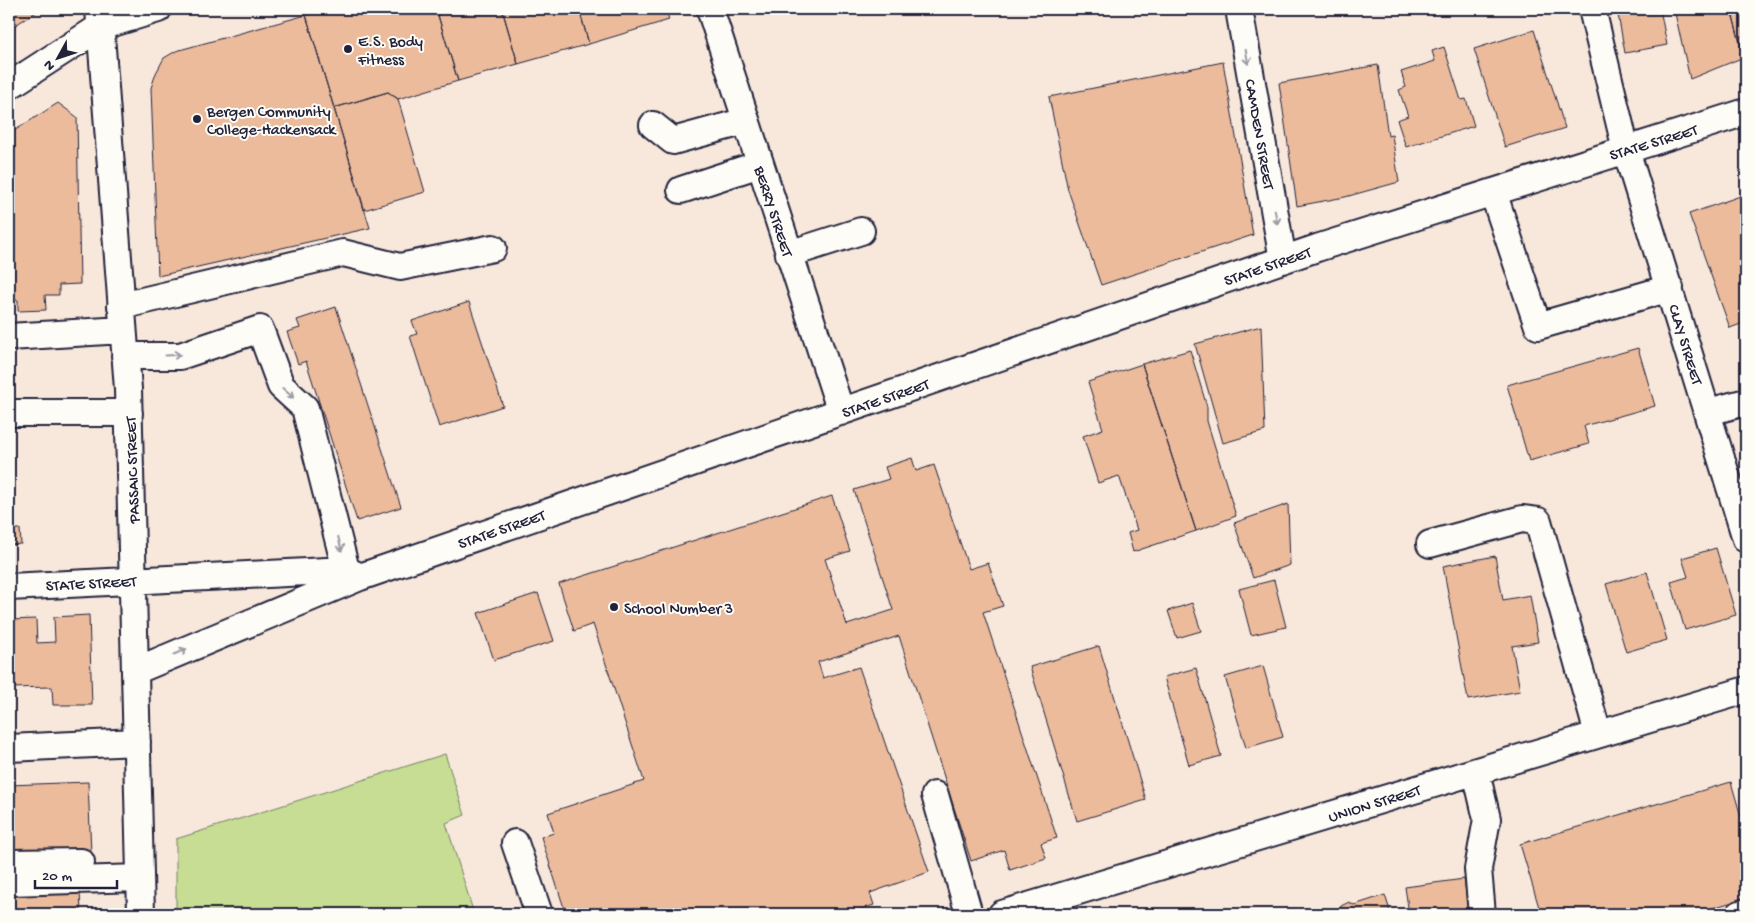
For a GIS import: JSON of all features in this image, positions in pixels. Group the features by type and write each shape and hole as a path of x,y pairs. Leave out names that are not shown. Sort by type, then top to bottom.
{"street":[{"path":"9,86 99,18 158,9"},
{"name":"BERRY STREET","path":"710,9 841,412"},
{"name":"CAMDEN STREET","path":"1239,9 1283,260"},
{"name":"CLAY STREET","path":"1592,9 1626,150 1746,539"},
{"name":"PASSAIC STREET","path":"99,18 129,412 141,914"},
{"name":"STATE STREET","path":"9,587 134,580 353,574 841,412 1283,260 1746,112"},
{"path":"653,125 673,140 746,121"},
{"path":"681,190 760,164"},
{"path":"1493,192 1538,326 1670,288"},
{"path":"789,254 861,231"},
{"path":"9,337 122,318 343,253 400,267 493,248"},
{"path":"125,356 180,356 260,329 281,386 305,408 353,574 135,671"},
{"path":"1708,412 1746,402"},
{"path":"9,413 129,412"},
{"path":"1430,544 1522,519 1538,521 1598,734"},
{"name":"UNION STREET","path":"1002,914 1746,690"},
{"path":"9,748 137,742"},
{"path":"1476,772 1487,819 1478,869 1482,914"},
{"path":"935,795 969,914"},
{"path":"515,843 539,914"},
{"path":"9,863 81,862"},
{"path":"9,882 140,878"},
{"path":"1740,914 1746,912"}],"green space":[{"path":"445,754 465,815 446,823 474,914 176,914 176,839"}],"building":[{"path":"9,9 41,9 9,29"},
{"path":"327,9 436,9 458,81 398,99 388,92 334,108 306,15"},
{"path":"436,9 502,9 518,64 458,81"},
{"path":"502,9 579,9 589,44 518,64"},
{"path":"579,9 666,9 669,20 589,44"},
{"path":"1617,9 1660,9 1667,45 1625,53"},
{"path":"1674,9 1731,9 1744,57 1690,79"},
{"path":"1731,9 1746,9 1746,64 1744,57"},
{"path":"306,15 370,228 158,276 151,88 164,58 176,51"},
{"path":"1534,30 1565,128 1505,147 1474,49"},
{"path":"1444,47 1461,100 1466,99 1474,126 1406,147 1397,120 1408,116 1399,90 1406,87 1401,72 1435,61 1432,51"},
{"path":"1223,62 1253,235 1101,285 1068,190 1049,97"},
{"path":"1378,65 1388,136 1392,135 1399,182 1345,197 1297,206 1279,83"},
{"path":"388,92 398,99 425,192 364,210 334,108"},
{"path":"58,103 77,117 80,284 59,285 59,295 45,295 46,310 18,311 18,300 9,301 9,134"},
{"path":"1746,194 1746,322 1730,328 1689,214"},
{"path":"469,302 503,406 439,427 410,336 417,334 412,321"},
{"path":"336,307 401,507 357,521 306,361 298,364 287,332 300,328 297,320"},
{"path":"1261,326 1265,431 1223,443 1195,344"},
{"path":"1638,348 1655,406 1584,426 1589,444 1529,461 1507,385"},
{"path":"1190,350 1207,407 1207,421 1236,516 1196,531 1142,364"},
{"path":"1142,364 1196,531 1133,552 1128,533 1137,530 1119,476 1098,483 1083,436 1103,429 1088,382"},
{"path":"912,458 916,471 934,465 969,569 988,563 1003,606 983,612 1057,838 1041,843 1046,858 1010,870 1004,850 971,861 899,636 818,662 823,678 859,667 929,872 870,893 874,905 846,914 566,914 541,837 554,833 548,813 644,781 593,624 574,631 559,584 832,496 850,551 825,559 847,625 893,610 854,490 889,479 885,467"},
{"path":"1288,504 1290,565 1253,578 1234,523"},
{"path":"9,529 20,529 21,544 9,545"},
{"path":"1716,548 1736,615 1685,630 1671,582 1688,577 1682,558"},
{"path":"1495,556 1503,600 1530,595 1538,642 1512,646 1520,691 1468,700 1443,566"},
{"path":"1647,572 1667,640 1626,652 1606,584"},
{"path":"1274,580 1286,627 1251,635 1239,589"},
{"path":"538,593 554,641 494,660 478,613"},
{"path":"1192,603 1201,631 1177,638 1168,611"},
{"path":"89,615 92,705 53,705 52,687 9,688 9,647 11,647 11,637 9,637 9,620 36,619 37,643 55,642 54,617"},
{"path":"1099,646 1146,800 1077,821 1030,667"},
{"path":"1263,666 1283,737 1246,748 1225,677"},
{"path":"1196,668 1221,756 1189,765 1164,677"},
{"path":"88,782 91,853 9,856 9,785"},
{"path":"1731,782 1746,834 1746,898 1692,914 1541,914 1520,844"},
{"path":"1464,879 1469,914 1409,914 1405,887"},
{"path":"80,890 81,914 9,914 9,893"},
{"path":"1385,895 1391,914 1336,914 1335,912 1340,911 1341,906 1349,902 1354,905"}],"place":[{"name":"E.S. Body Fitness","path":"348,49"},
{"name":"Bergen Community College-Hackensack","path":"197,119"},
{"name":"School Number 3","path":"614,607"}]}
